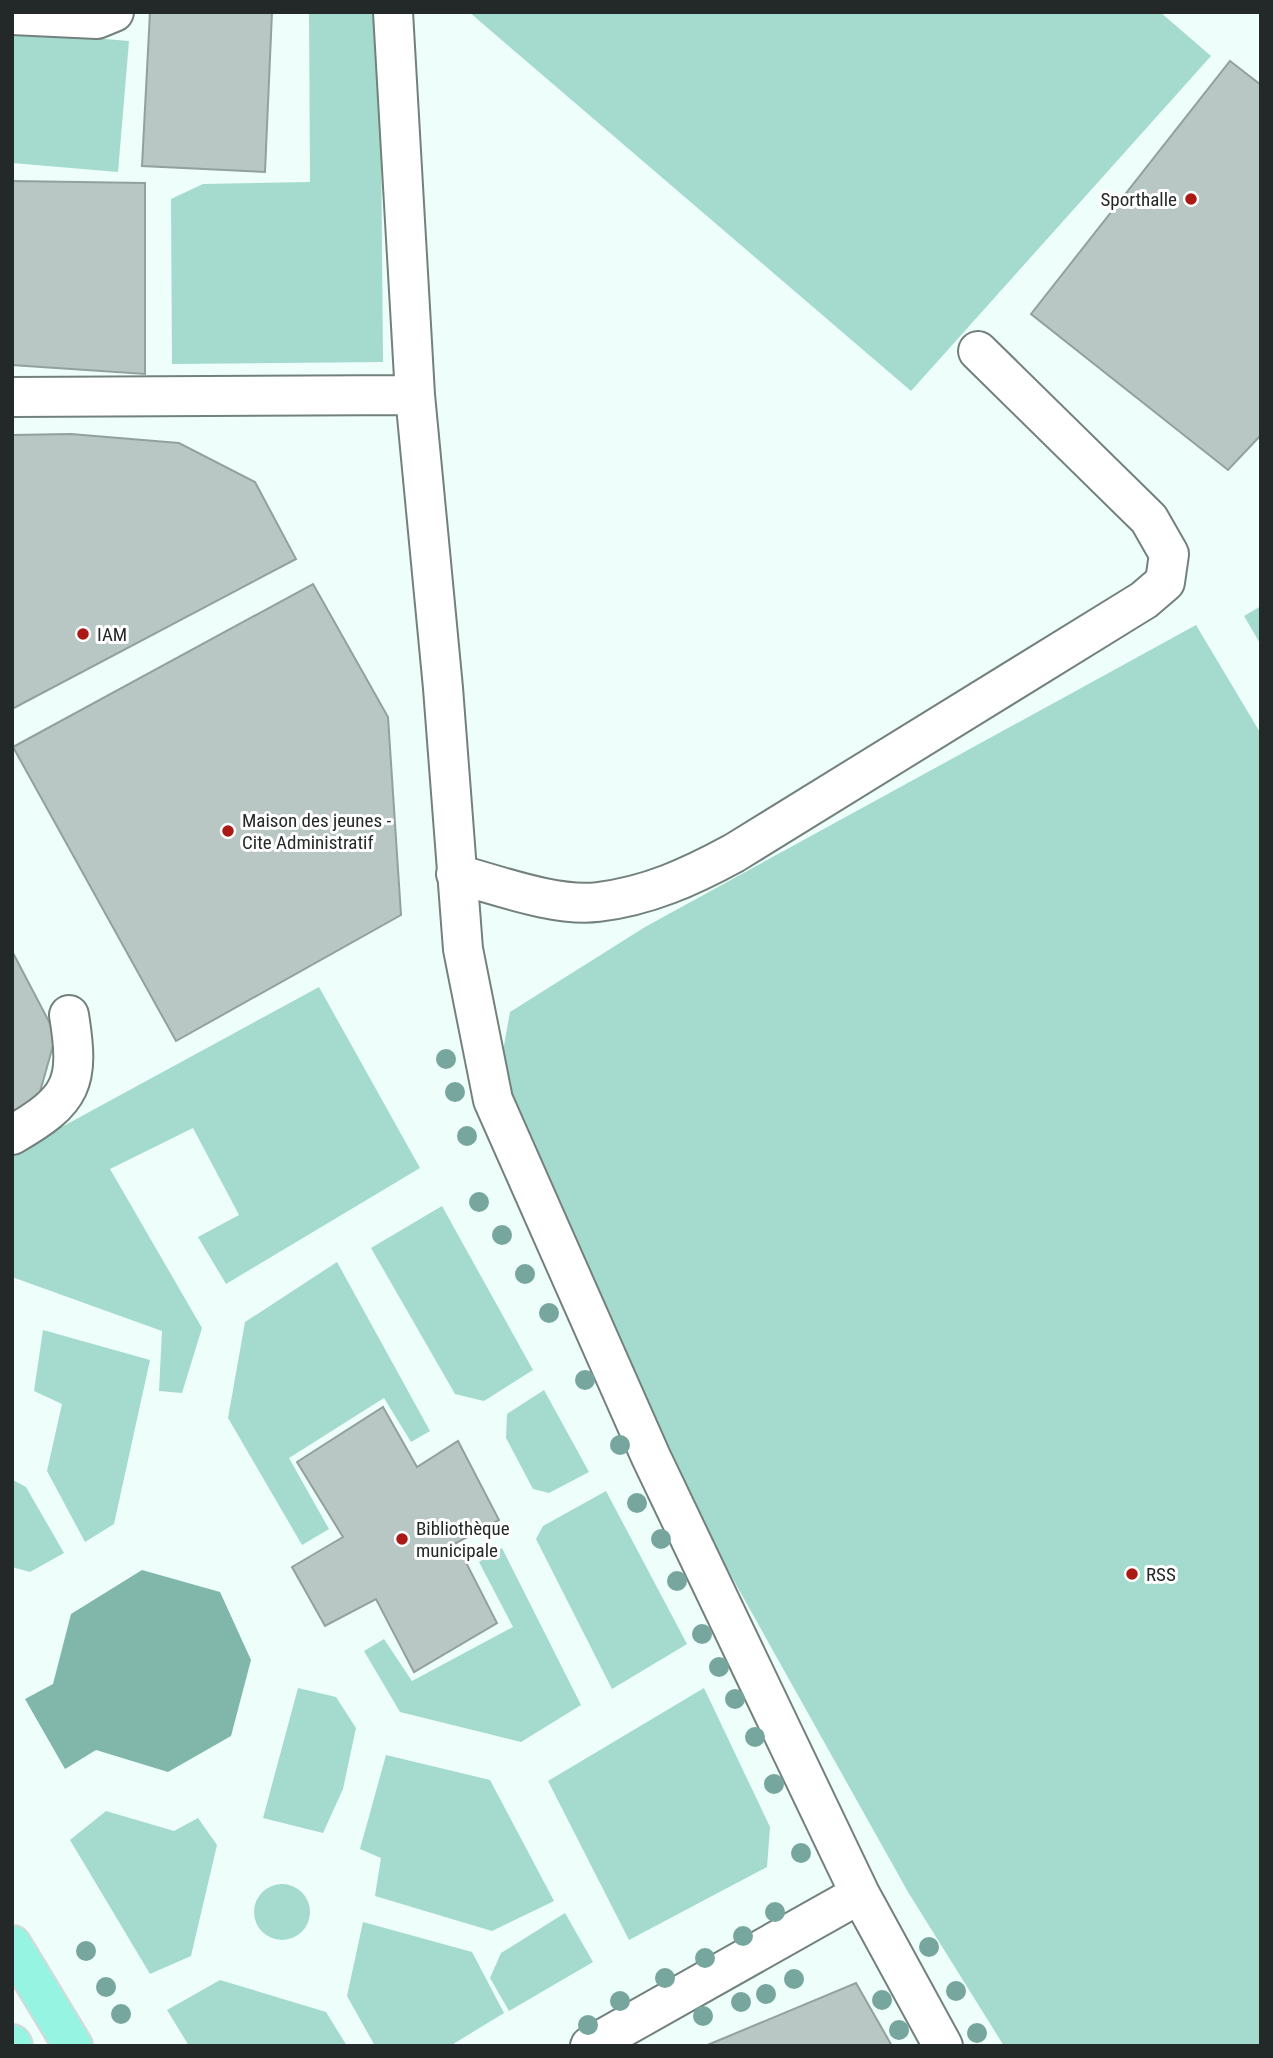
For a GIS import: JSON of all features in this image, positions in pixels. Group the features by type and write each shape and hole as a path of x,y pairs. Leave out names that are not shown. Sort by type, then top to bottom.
{"main road":[{"path":"12,1945 74,2046"}],"street":[{"path":"12,15 97,19 114,12"},
{"path":"393,12 415,395 443,688 463,949 499,1118 651,1457 860,1894 943,2046"},
{"path":"456,874 542,897 596,903 679,883 734,853 1144,600 1165,582 1169,554 1149,519 978,351"},
{"path":"12,397 415,395"},
{"path":"12,1135 45,1116 72,1084 76,1054 69,1014"},
{"path":"590,2046 860,1894"}],"shaded area":[{"path":"309,12 380,12 383,362 172,364 171,199 203,184 310,182"},
{"path":"469,12 1160,12 1211,56 911,391"},
{"path":"12,31 129,41 118,172 12,163"},
{"path":"1261,606 1261,645 1244,616"},
{"path":"1196,625 1261,734 1261,2046 1004,2046 908,1892 667,1461 495,1096 510,1012 645,927"},
{"path":"319,987 420,1168 226,1284 198,1237 239,1215 193,1128 110,1169 202,1328 182,1393 159,1391 162,1331 12,1277 12,1154"},
{"path":"442,1206 533,1370 484,1401 455,1394 371,1248"},
{"path":"337,1262 430,1431 411,1442 384,1398 289,1458 329,1529 302,1545 228,1418 245,1322"},
{"path":"43,1330 150,1360 114,1524 85,1542 47,1471 62,1404 34,1391"},
{"path":"544,1390 589,1472 549,1493 533,1489 506,1438 507,1414"},
{"path":"13,1480 26,1487 64,1553 30,1572 12,1567"},
{"path":"606,1491 687,1644 612,1689 536,1539 543,1526"},
{"path":"502,1548 581,1705 521,1742 400,1712 364,1651 384,1639 412,1681 513,1627 479,1562"},
{"path":"142,1570 220,1592 251,1660 231,1736 168,1772 96,1750 65,1769 25,1699 53,1684 71,1614"},
{"path":"298,1688 336,1697 356,1728 343,1789 323,1833 263,1818"},
{"path":"704,1688 770,1827 767,1867 629,1940 548,1781"},
{"path":"386,1755 490,1780 554,1901 492,1931 375,1896 381,1858 360,1849"},
{"path":"106,1811 174,1831 198,1818 217,1845 191,1956 150,1974 70,1840"},
{"path":"282,1884 293,1886 302,1892 308,1901 308,1923 302,1932 293,1938 282,1940 271,1938 262,1932 256,1923 254,1912 256,1901 262,1892 271,1886"},
{"path":"565,1913 593,1962 509,2011 490,1978 501,1953"},
{"path":"363,1922 472,1952 504,2013 450,2046 375,2046 347,1996"},
{"path":"220,1980 326,2012 347,2046 189,2046 167,2010"}],"building":[{"path":"150,12 272,12 265,172 142,166"},
{"name":"Sporthalle","path":"1230,61 1261,85 1261,435 1228,470 1031,314"},
{"path":"12,181 145,183 145,374 12,365"},
{"name":"IAM","path":"71,434 179,443 255,482 296,559 12,709 12,435"},
{"name":"Maison des jeunes - Cite Administratif","path":"313,584 388,717 401,915 176,1041 13,747"},
{"path":"12,951 56,1035 36,1106 12,1119"},
{"name":"Bibliothèque municipale","path":"383,1407 417,1467 458,1441 499,1520 456,1543 497,1623 414,1672 376,1599 325,1626 292,1567 343,1537 297,1462"},
{"path":"856,1983 892,2046 705,2046"}],"place":[{"name":"Sporthalle","path":"1191,199"},
{"name":"IAM","path":"83,634"},
{"name":"Maison des jeunes - Cite Administratif","path":"228,831"},
{"name":"Bibliothèque municipale","path":"402,1539"},
{"name":"RSS","path":"1132,1574"}]}
